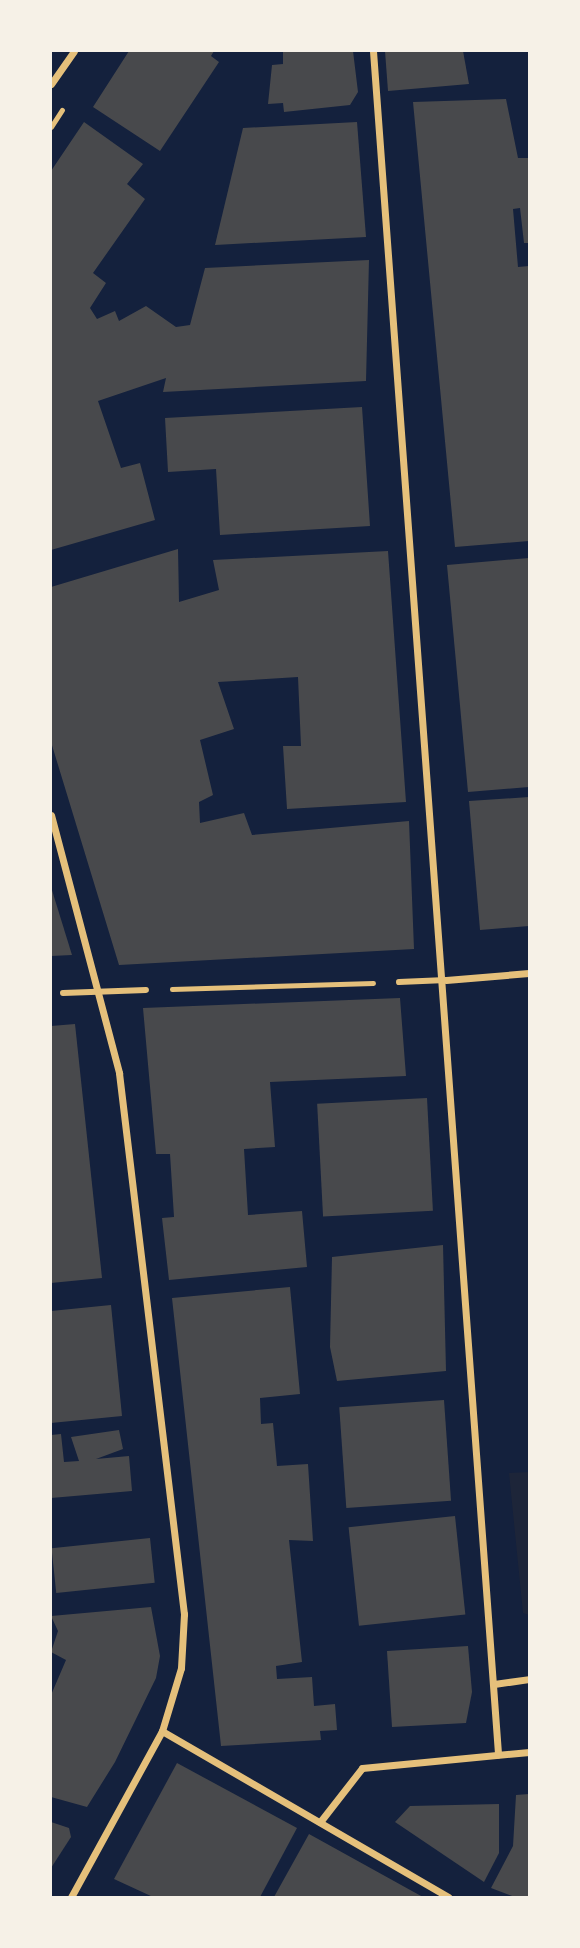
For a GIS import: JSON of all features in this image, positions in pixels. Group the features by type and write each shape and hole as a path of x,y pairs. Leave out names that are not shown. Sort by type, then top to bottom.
{"street":[{"path":"51,84 74,51"},
{"path":"373,51 446,980 498,1754"},
{"path":"51,815 102,992 129,1135 184,1614 180,1668 162,1731 71,1897"},
{"path":"399,982 529,973"},
{"path":"63,993 146,990"},
{"path":"494,1685 529,1679"},
{"path":"162,1731 448,1897"},
{"path":"320,1822 362,1768 529,1752"}],"path":[{"path":"146,990 399,982"}],"shaded area":[{"path":"529,1472 529,1615 523,1613 509,1473"}],"building":[{"path":"129,51 214,51 211,56 219,62 160,151 93,107"},
{"path":"283,51 353,51 358,92 350,105 284,112 283,103 268,104 272,65 283,64"},
{"path":"385,51 463,51 469,84 388,91"},
{"path":"506,99 518,158 529,158 529,243 524,243 520,208 513,209 518,267 529,266 529,541 455,547 413,102"},
{"path":"84,122 143,164 127,184 145,199 93,273 106,283 90,308 97,319 115,311 119,321 146,306 176,327 190,325 205,268 369,260 366,381 163,392 166,378 98,401 121,468 140,463 155,520 51,550 51,171"},
{"path":"357,122 366,237 215,245 243,128"},
{"path":"362,407 370,526 220,535 216,469 168,472 165,418"},
{"path":"178,549 179,602 219,590 213,560 388,551 406,802 287,809 283,746 301,746 298,677 218,682 234,729 200,740 213,795 199,802 200,823 244,813 252,835 409,821 414,949 119,965 51,742 51,587"},
{"path":"529,558 529,787 468,792 447,565"},
{"path":"529,797 529,926 480,930 469,801"},
{"path":"51,887 72,955 51,956"},
{"path":"400,998 406,1076 270,1082 275,1147 244,1149 248,1215 302,1211 307,1267 169,1280 162,1218 174,1217 170,1154 156,1154 143,1008"},
{"path":"75,1024 102,1278 51,1283 51,1026"},
{"path":"427,1098 433,1211 323,1217 317,1104"},
{"path":"443,1245 446,1371 337,1381 330,1347 332,1257"},
{"path":"290,1287 300,1394 260,1398 261,1424 273,1423 277,1466 308,1464 313,1541 289,1540 302,1662 276,1666 277,1679 312,1677 314,1706 335,1704 337,1730 320,1731 321,1740 221,1746 172,1298"},
{"path":"111,1305 122,1416 51,1423 51,1311"},
{"path":"444,1400 451,1501 346,1508 339,1407"},
{"path":"119,1430 123,1449 96,1459 129,1456 132,1491 51,1498 51,1435 61,1434 64,1462 79,1461 71,1437"},
{"path":"455,1516 465,1614 359,1626 349,1527"},
{"path":"150,1538 155,1583 56,1593 52,1548"},
{"path":"151,1607 160,1656 156,1678 115,1762 87,1807 51,1797 51,1695 66,1660 51,1652 58,1631 51,1616"},
{"path":"468,1646 472,1692 466,1723 392,1727 387,1651"},
{"path":"177,1763 297,1828 260,1897 153,1897 114,1879"},
{"path":"529,1794 529,1897 515,1897 491,1888 513,1846 516,1795"},
{"path":"499,1804 499,1853 484,1882 395,1822 410,1806"},
{"path":"51,1822 69,1828 71,1837 51,1868"},
{"path":"309,1834 412,1891 423,1897 274,1897"}]}
